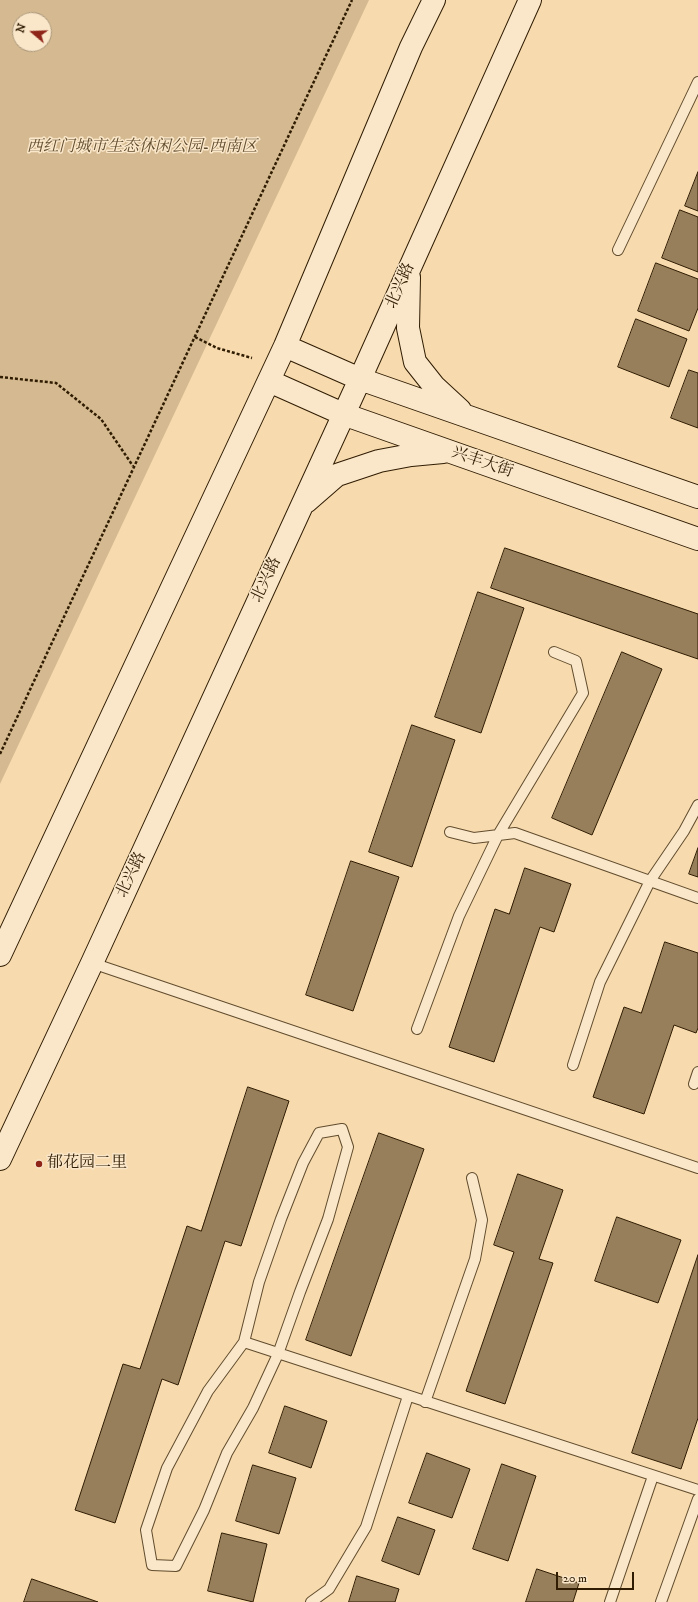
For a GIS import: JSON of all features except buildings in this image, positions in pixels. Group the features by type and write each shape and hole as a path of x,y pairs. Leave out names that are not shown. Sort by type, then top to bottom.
{"main road":[{"path":"0,955 277,364 411,47 434,0"},
{"name":"北兴路","path":"0,1159 92,963 360,379 530,0"},
{"path":"409,268 408,328 415,362 434,386 467,416"},
{"path":"277,364 360,379 698,496"},
{"name":"兴丰大街","path":"277,364 343,414 698,539"},
{"path":"301,506 337,475 379,461 450,452"}],"lane":[{"path":"618,250 698,82"},
{"path":"417,1029 460,916 498,835 583,693 576,661 554,652"},
{"path":"573,1065 600,982 650,881 684,831 698,805"},
{"path":"450,832 474,838 515,833 698,898"},
{"path":"92,963 698,1168"},
{"path":"694,1084 698,1072"},
{"path":"342,1129 348,1147 330,1212 278,1354 253,1408 227,1453 204,1510 176,1566 152,1565 146,1530 167,1468 208,1391 244,1342 259,1282 281,1219 303,1163 319,1133 342,1129"},
{"path":"425,1402 475,1259 482,1220 472,1178"},
{"path":"244,1342 698,1490"},
{"path":"311,1602 329,1589 366,1527 408,1396"},
{"path":"610,1602 652,1476"},
{"path":"661,1602 698,1500"}],"path":[{"path":"0,754 352,0"},
{"path":"195,337 217,348 277,364"},
{"path":"0,377 56,383 101,419 134,467"}],"green space":[{"name":"西红门城市生态休闲公园-西南区","path":"0,0 369,0 0,784"}],"place":[{"name":"郁花园二里","path":"39,1164"}]}
